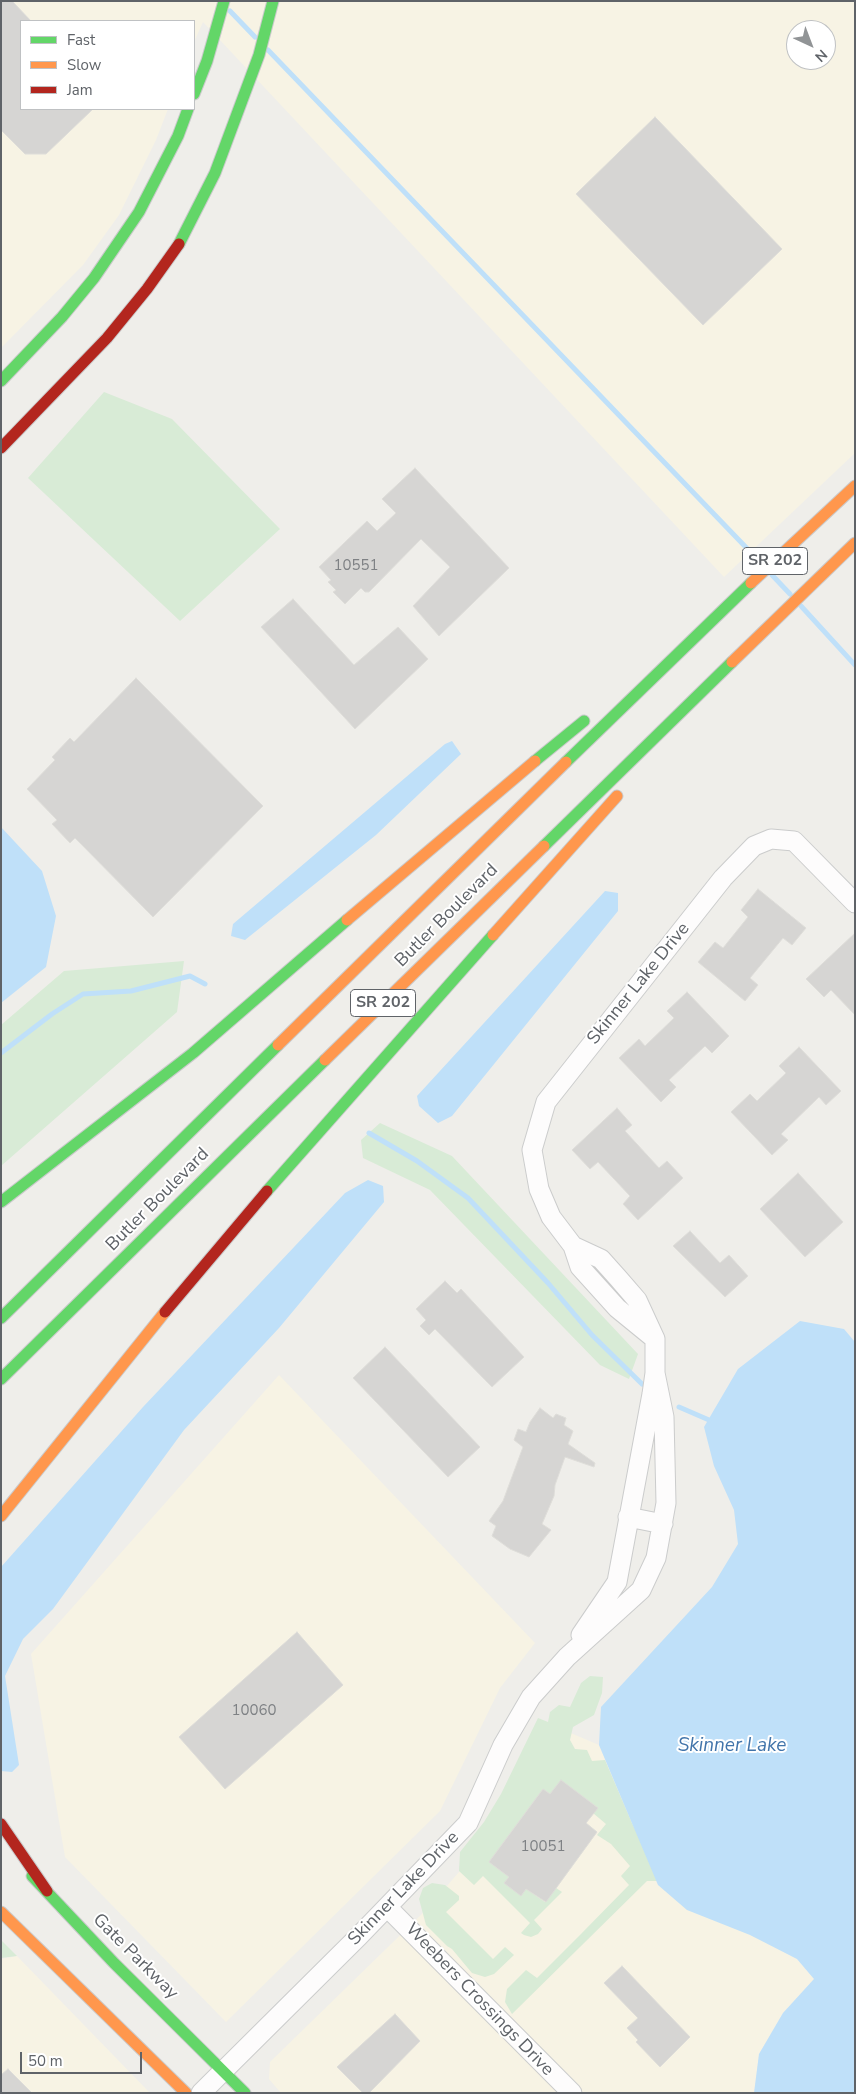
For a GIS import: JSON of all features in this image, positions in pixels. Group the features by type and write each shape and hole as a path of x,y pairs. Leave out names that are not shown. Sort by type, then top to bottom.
{"main road":[{"path":"195,91 207,61 224,1"},
{"path":"1,448 107,338 166,264 210,185 259,55 273,1"},
{"path":"1,381 62,317 94,278 139,212 178,136 188,110"},
{"name":"Butler Boulevard","path":"1,1318 734,598 855,486"},
{"name":"Butler Boulevard","path":"1,1379 855,543"},
{"path":"629,685 734,598"},
{"path":"654,755 766,629"},
{"path":"1,1202 193,1053 422,855 591,716"},
{"path":"1,1516 229,1234 627,785"},
{"path":"1,1508 28,1481"},
{"path":"1,1824 47,1891"},
{"name":"Gate Parkway","path":"1,1845 114,1963 245,2093"},
{"path":"1,1912 186,2093"}],"street":[{"name":"Skinner Lake Drive","path":"567,1657 617,1582 655,1373 655,1339 617,1308 580,1267 573,1246 550,1217 539,1189 532,1150 546,1102 723,878 754,846 771,840 794,840 855,903"},
{"name":"Skinner Lake Drive","path":"201,2093 468,1823 503,1745 531,1696 567,1657 641,1590 656,1558 666,1503 664,1417 655,1373"},
{"path":"628,1517 663,1524"},
{"name":"Weebers Crossings Drive","path":"387,1907 572,2093"}],"shaded area":[{"path":"1,1 855,1 855,453 724,577 203,22 195,40 195,20 20,20 20,110 168,110 156,140 119,215 83,265 1,348"},
{"path":"279,1375 535,1643 500,1688 440,1811 226,2022 65,1857 31,1654"},
{"path":"566,1731 599,1745 658,1885 797,1959 814,1979 783,2013 759,2054 754,2093 281,2093 269,2079 270,2062 428,1908 490,1836"},
{"path":"17,1956 150,2093 1,2093 1,1959"}],"green space":[{"path":"104,392 172,419 280,529 180,621 28,478"},
{"path":"184,961 177,1012 1,1166 1,1025 64,971"},
{"path":"380,1123 452,1156 638,1354 629,1379 600,1365 430,1190 363,1158 361,1140"},
{"path":"590,1676 603,1677 602,1693 594,1715 573,1727 570,1740 575,1749 587,1750 592,1761 605,1760 632,1823 662,1881 647,1881 512,2014 505,2002 507,1989 526,1970 537,1978 629,1885 621,1876 630,1866 611,1844 597,1835 606,1824 593,1813 597,1807 561,1781 550,1794 543,1789 489,1862 509,1877 504,1883 521,1895 526,1889 545,1902 556,1888 562,1892 534,1920 542,1929 538,1934 531,1937 521,1933 530,1923 483,1876 474,1885 459,1871 460,1852 484,1822 501,1794 538,1718 548,1722 550,1712 559,1705 570,1707 581,1683"},
{"path":"432,1883 445,1885 459,1896 459,1900 446,1912 493,1959 505,1947 514,1955 494,1974 485,1977 472,1973 452,1949 426,1925 419,1899 423,1888"},
{"path":"1,1940 17,1956 1,1958"}],"water":[{"path":"452,741 461,754 376,835 245,940 231,936 233,924 445,744"},
{"path":"1,827 42,871 56,916 46,967 1,1003"},
{"path":"605,891 618,893 618,911 452,1116 438,1123 419,1106 417,1096"},
{"path":"368,1180 383,1186 384,1202 279,1328 184,1430 53,1609 23,1639 5,1676 19,1765 12,1772 1,1771 1,1567 143,1407 345,1193"},
{"name":"Skinner Lake","path":"800,1321 844,1329 855,1342 855,2093 754,2093 759,2054 783,2013 814,1979 797,1959 750,1935 687,1910 658,1885 599,1745 601,1707 712,1587 738,1544 734,1510 714,1466 704,1427 738,1369"}],"building":[{"path":"1,1 12,1 30,20 20,20 20,110 92,110 46,154 25,154 1,130"},
{"path":"655,117 782,249 703,325 576,194"},
{"path":"415,468 509,568 439,636 413,606 450,567 421,539 369,592 365,592 361,588 345,604 333,592 336,590 328,582 331,580 319,567 367,521 377,531 396,513 382,499"},
{"path":"293,599 354,665 398,627 428,659 355,729 261,627"},
{"path":"136,678 263,806 153,917 75,838 70,843 52,824 57,820 27,789 55,760 52,757 70,738 74,742"},
{"path":"758,889 806,928 792,945 783,938 750,978 758,985 745,1001 698,962 715,942 723,948 748,917 741,910"},
{"path":"855,933 855,1015 831,990 824,997 806,979"},
{"path":"687,992 729,1036 712,1053 705,1046 669,1080 676,1087 661,1102 619,1058 639,1039 645,1046 674,1018 667,1011"},
{"path":"799,1047 841,1091 826,1105 819,1097 781,1134 788,1140 772,1155 731,1112 750,1094 757,1101 786,1073 779,1066"},
{"path":"617,1108 632,1125 625,1131 659,1168 667,1161 683,1178 638,1220 623,1204 630,1196 598,1162 590,1169 572,1150"},
{"path":"798,1173 843,1222 805,1257 760,1209"},
{"path":"690,1231 720,1263 729,1255 748,1276 725,1297 673,1246"},
{"path":"445,1281 457,1293 461,1289 524,1357 492,1387 435,1329 429,1335 420,1326 426,1320 416,1309"},
{"path":"385,1347 480,1447 448,1477 353,1378"},
{"path":"540,1408 553,1418 556,1414 566,1418 564,1425 573,1431 568,1444 595,1463 594,1467 565,1457 555,1485 554,1496 542,1524 551,1530 529,1557 510,1549 492,1536 496,1526 489,1521 503,1501 523,1447 514,1440 518,1429 526,1432 530,1422"},
{"path":"297,1632 343,1685 225,1789 179,1737"},
{"path":"561,1780 598,1808 586,1823 597,1832 546,1902 526,1889 521,1896 504,1883 509,1877 489,1862 543,1789 550,1794"},
{"path":"622,1966 690,2037 660,2067 636,2042 638,2040 627,2028 638,2018 604,1983"},
{"path":"395,2014 420,2041 369,2093 363,2093 337,2067"},
{"path":"8,2069 32,2093 1,2093 1,2075"}],"waterway":[{"path":"230,11 255,37"},
{"path":"268,50 761,563"},
{"path":"772,575 790,594"},
{"path":"801,606 855,665"},
{"path":"1,1053 52,1014 83,994 131,991 190,976 205,984"},
{"path":"369,1133 417,1161 468,1198 548,1283 592,1335 642,1384"},
{"path":"679,1407 709,1420"}],"traffic: fast":[{"path":"195,91 207,61 224,1"},
{"path":"179,244 215,173 259,55 273,1"},
{"path":"1,381 62,317 94,278 139,212 178,136 188,110"},
{"path":"566,762 751,583"},
{"path":"544,846 732,662"},
{"path":"535,761 584,721"},
{"path":"1,1202 193,1053 347,920"},
{"path":"267,1191 493,935"},
{"path":"1,1318 278,1045"},
{"path":"1,1379 325,1060"},
{"path":"32,1876 114,1963 245,2093"}],"traffic: slow":[{"path":"751,583 855,486"},
{"path":"732,662 855,543"},
{"path":"347,920 535,761"},
{"path":"278,1045 566,762"},
{"path":"493,935 617,796"},
{"path":"325,1060 544,846"},
{"path":"1,1516 165,1312"},
{"path":"1,1912 186,2093"}],"traffic: jam":[{"path":"1,448 107,338 147,289 179,244"},
{"path":"165,1312 267,1191"},
{"path":"1,1824 47,1891"}]}
